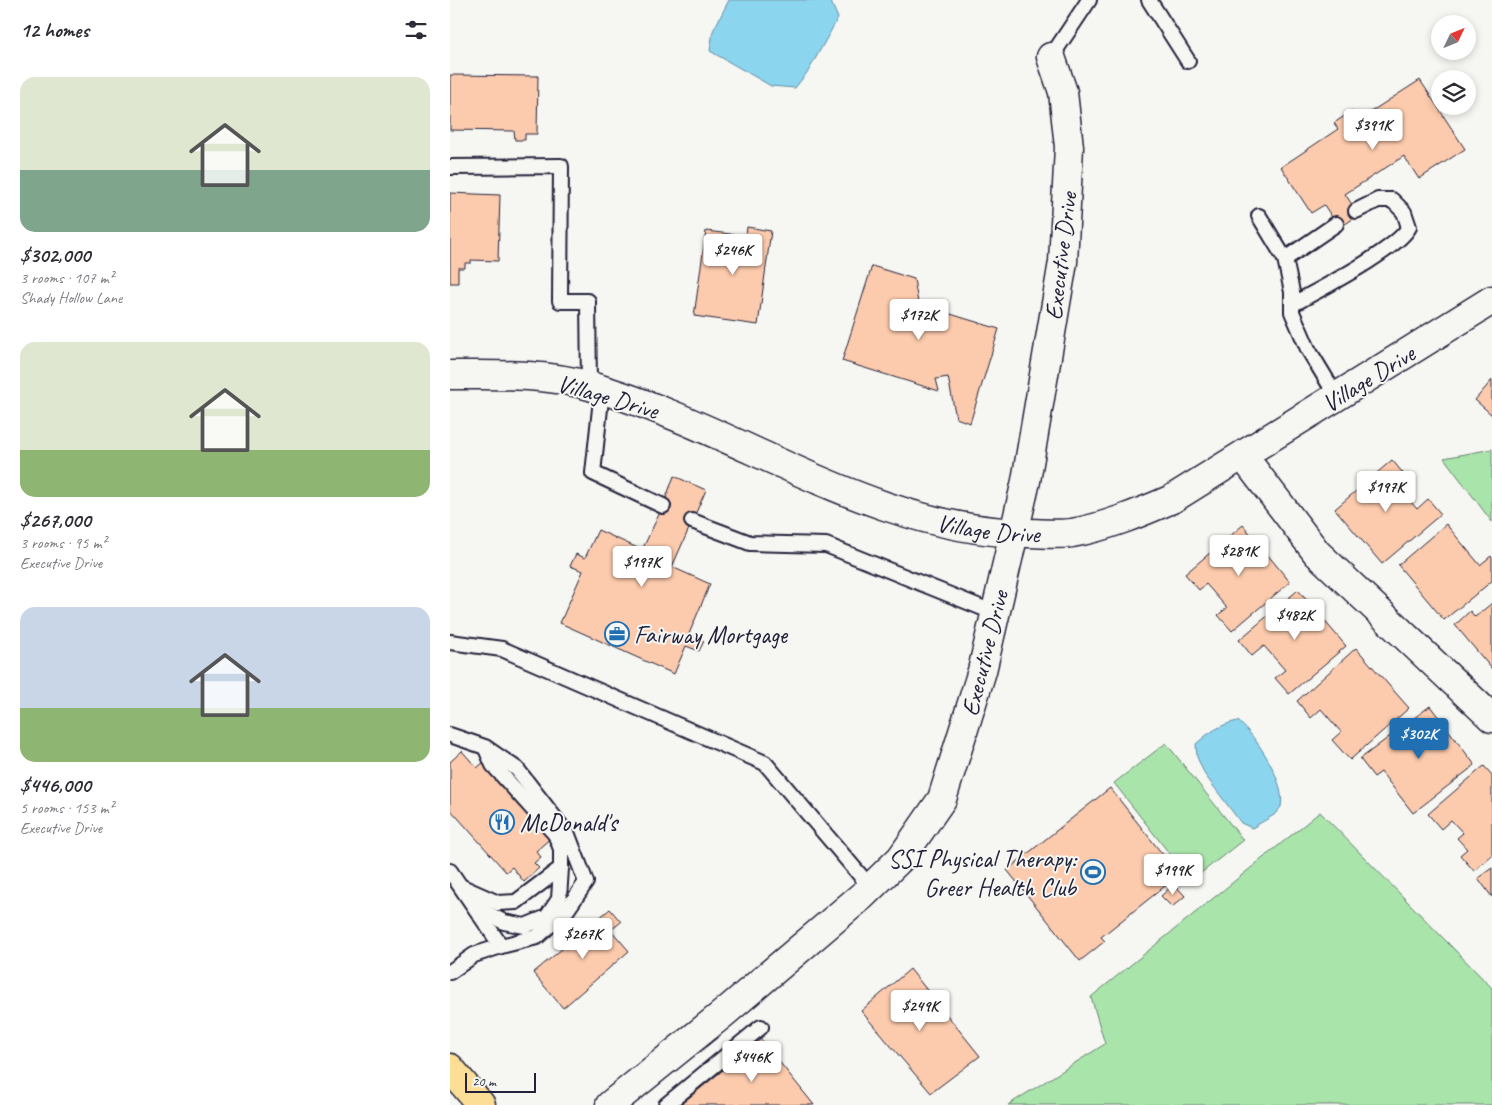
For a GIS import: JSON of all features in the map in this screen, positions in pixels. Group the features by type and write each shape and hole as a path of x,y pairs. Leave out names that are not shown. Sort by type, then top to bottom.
{"main road":[{"path":"450,1068 482,1105"}],"street":[{"name":"Executive Drive","path":"610,1105 724,1013 871,888 907,850 942,798 982,671 1026,482 1063,262 1069,147 1063,92 1051,57"},
{"name":"Village Drive","path":"450,375 552,379 595,388 647,404 869,500 928,520 981,531 1073,533 1130,517 1172,499 1492,300"},
{"path":"1243,456 1317,553 1492,718"}],"lane":[{"path":"1051,57 1089,0"},
{"path":"1149,0 1188,61"},
{"path":"450,167 561,166 560,301 588,301 595,388 593,473 663,506"},
{"path":"1292,305 1386,249 1405,235 1409,227 1404,212 1392,200 1378,200 1356,211"},
{"path":"1259,216 1285,258 1292,312 1308,349 1337,397"},
{"path":"1285,258 1336,224"},
{"path":"692,521 750,543 826,545 995,613"},
{"path":"450,642 502,649 765,763 871,888"},
{"path":"450,735 485,747 517,769 568,835 586,882 567,910 536,937 474,955 450,972"},
{"path":"477,907 504,922 525,926 547,917 559,899 561,868 560,849 555,834 494,765 485,747"},
{"path":"462,887 498,903 516,902 561,868"},
{"path":"450,871 477,907 501,946"},
{"path":"666,1105 761,1027"}],"green space":[{"path":"1492,449 1492,522 1444,458"},
{"path":"1166,743 1243,840 1191,881 1114,783"},
{"path":"1320,812 1492,988 1492,1105 1008,1105 1105,1044 1091,997"}],"water":[{"path":"729,0 830,0 838,18 809,70 795,88 771,86 710,51 713,31"},
{"path":"1238,721 1246,728 1269,761 1279,785 1281,797 1281,807 1274,815 1252,828 1241,823 1205,775 1197,757 1196,744 1220,727"}],"building":[{"path":"450,75 538,76 537,134 525,134 525,140 515,140 514,131 450,130"},
{"path":"1420,80 1431,97 1431,115 1443,115 1465,149 1419,179 1404,156 1345,194 1359,215 1339,228 1324,205 1311,213 1281,167 1338,129 1334,123 1352,111 1358,120"},
{"path":"450,193 500,195 498,261 471,260 471,263 465,263 465,268 458,268 458,283 450,283"},
{"path":"747,227 771,231 758,325 694,316 706,231 746,236"},
{"path":"872,266 914,279 921,320 932,318 931,308 999,329 970,423 956,418 948,377 936,379 939,391 842,361"},
{"path":"1492,380 1492,415 1475,400"},
{"path":"1392,460 1407,478 1397,486 1417,509 1428,499 1441,514 1382,564 1335,509"},
{"path":"674,476 706,490 672,567 710,584 689,634 704,641 699,651 686,646 674,674 560,623 583,571 570,566 576,554 585,558 598,530 642,550 663,506"},
{"path":"1446,524 1480,565 1491,556 1492,581 1444,620 1398,565"},
{"path":"1243,525 1290,582 1232,631 1218,615 1227,608 1206,584 1199,590 1185,574"},
{"path":"1298,590 1346,646 1289,694 1275,678 1285,670 1264,646 1252,656 1239,640"},
{"path":"1492,603 1492,669 1455,625 1470,611 1475,617"},
{"path":"1356,648 1409,708 1350,760 1332,740 1341,732 1321,709 1311,718 1297,701"},
{"path":"1430,706 1475,765 1413,813 1381,772 1374,777 1360,759"},
{"name":"McDonald's","path":"462,751 477,768 486,760 553,836 536,851 541,857 534,863 539,868 524,882 512,867 506,872 450,809 450,762"},
{"path":"1484,766 1492,775 1492,855 1474,871 1460,855 1467,849 1457,838 1463,833 1451,820 1441,829 1428,814"},
{"name":"SSI Physical Therapy: Greer Health Club","path":"1110,788 1179,875 1101,937 1105,941 1080,961 1007,870"},
{"path":"1492,868 1492,897 1478,878"},
{"path":"1174,884 1185,896 1172,907 1161,896"},
{"path":"610,909 621,922 611,930 629,951 563,1008 533,973"},
{"path":"910,969 980,1056 931,1093 861,1011"},
{"path":"761,1039 814,1105 680,1105"}],"place":[{"name":"Fairway Mortgage","path":"617,634"},
{"name":"McDonald's","path":"502,822"},
{"name":"SSI Physical Therapy: Greer Health Club","path":"1093,872"}]}
